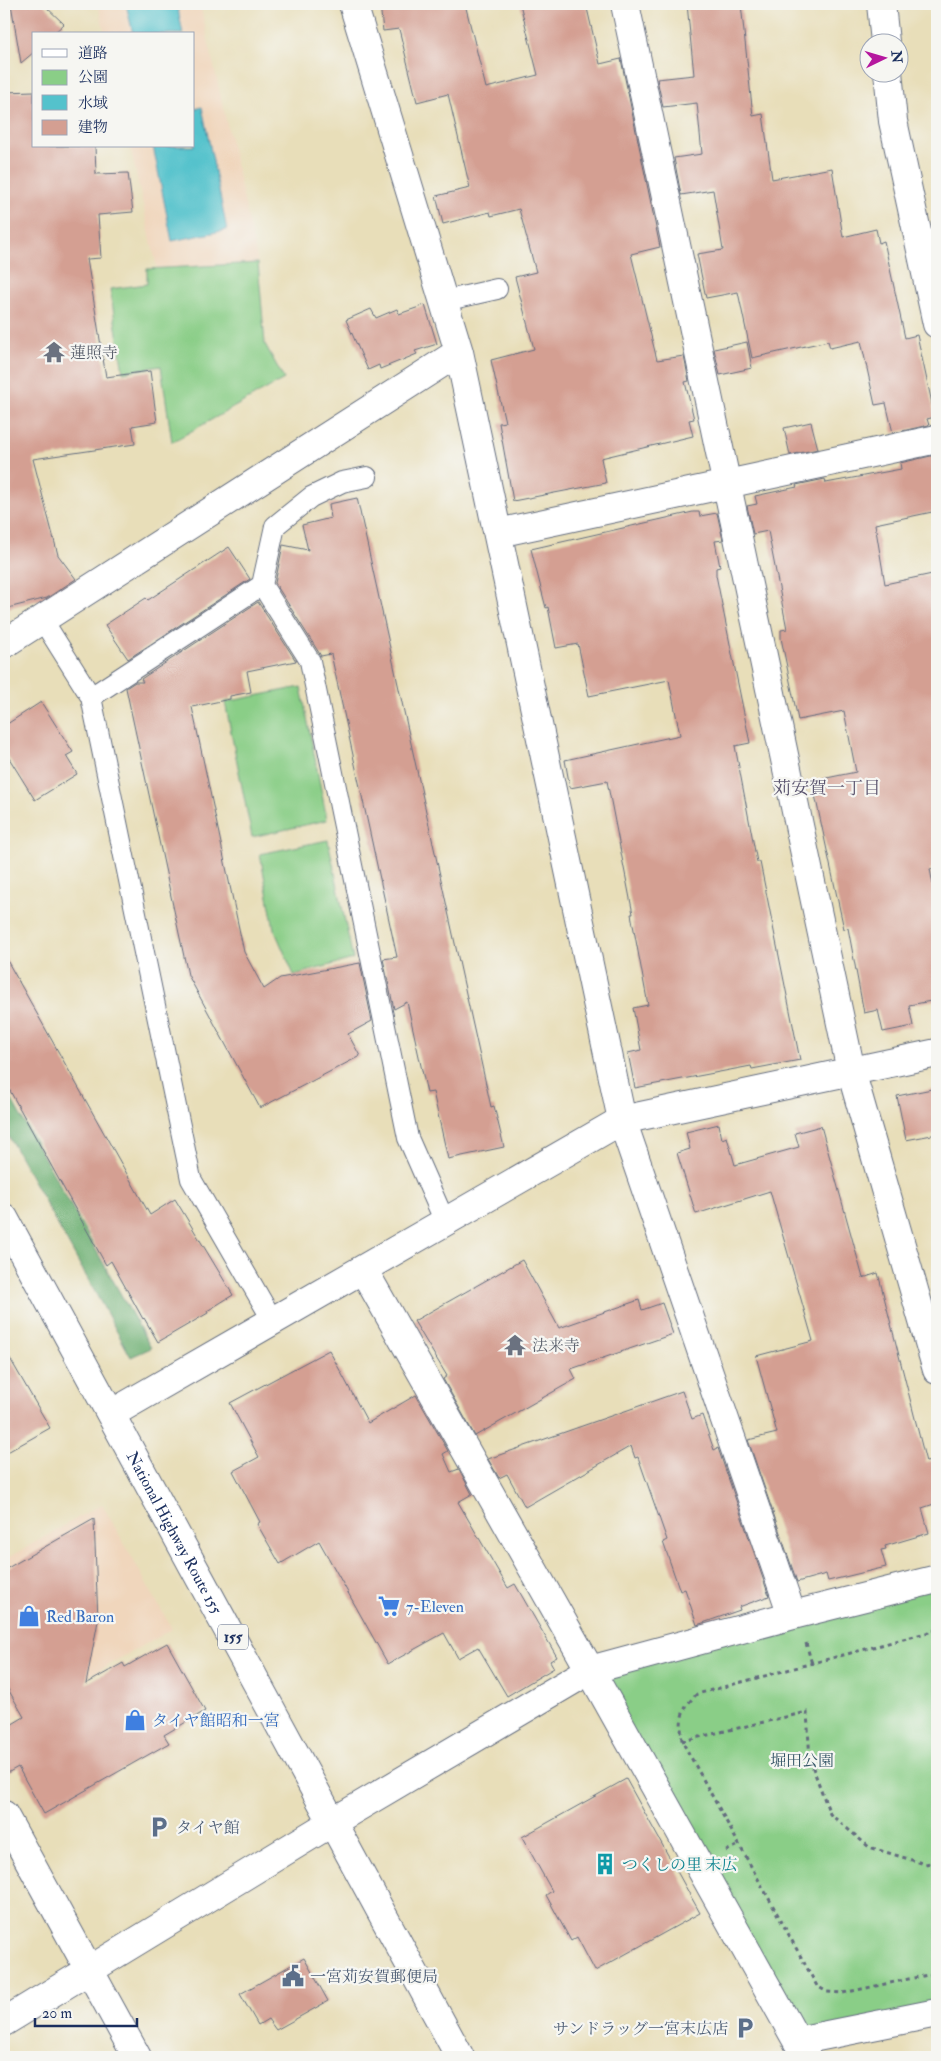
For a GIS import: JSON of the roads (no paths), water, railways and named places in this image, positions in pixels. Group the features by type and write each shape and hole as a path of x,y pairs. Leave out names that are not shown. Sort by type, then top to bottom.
{"main road":[{"path":"353,4 459,352 622,1120 792,1615"},
{"path":"625,4 851,1071 937,1370"},
{"path":"881,4 884,32"},
{"path":"889,82 893,121 937,324"},
{"path":"4,644 459,352"},
{"path":"498,533 937,439"},
{"path":"111,1414 622,1120 937,1053"},
{"name":"National Highway Route 155","path":"4,1218 331,1823 460,2057"},
{"path":"363,1269 590,1670 801,2049 937,2013"},
{"path":"4,2022 331,1823 590,1670 792,1615 937,1579"},
{"path":"4,1815 88,1971 137,2057"}],"lane":[{"path":"444,301 497,289"},
{"path":"367,477 342,482 311,497 274,526 262,585 310,661 408,1138 444,1222"},
{"path":"91,697 262,585"},
{"path":"42,620 91,697 190,1179 273,1321"}],"water":[{"path":"126,4 177,4 183,32 133,32"},
{"path":"202,107 227,230 172,241 153,148 195,148 195,109"}],"place":[{"name":"蓮照寺","path":"54,352"},
{"name":"法来寺","path":"515,1345"},
{"name":"7-Eleven","path":"389,1606"},
{"name":"Red Baron","path":"29,1616"},
{"name":"タイヤ館昭和一宮","path":"135,1720"},
{"name":"タイヤ館","path":"159,1827"},
{"name":"つくしの里 末広","path":"605,1864"},
{"name":"一宮苅安賀郵便局","path":"293,1976"},
{"name":"サンドラッグ一宮末広店","path":"745,2028"}],"district":[{"name":"苅安賀一丁目","path":"827,788"}],"park label":[{"name":"堀田公園","path":"802,1760"}]}
